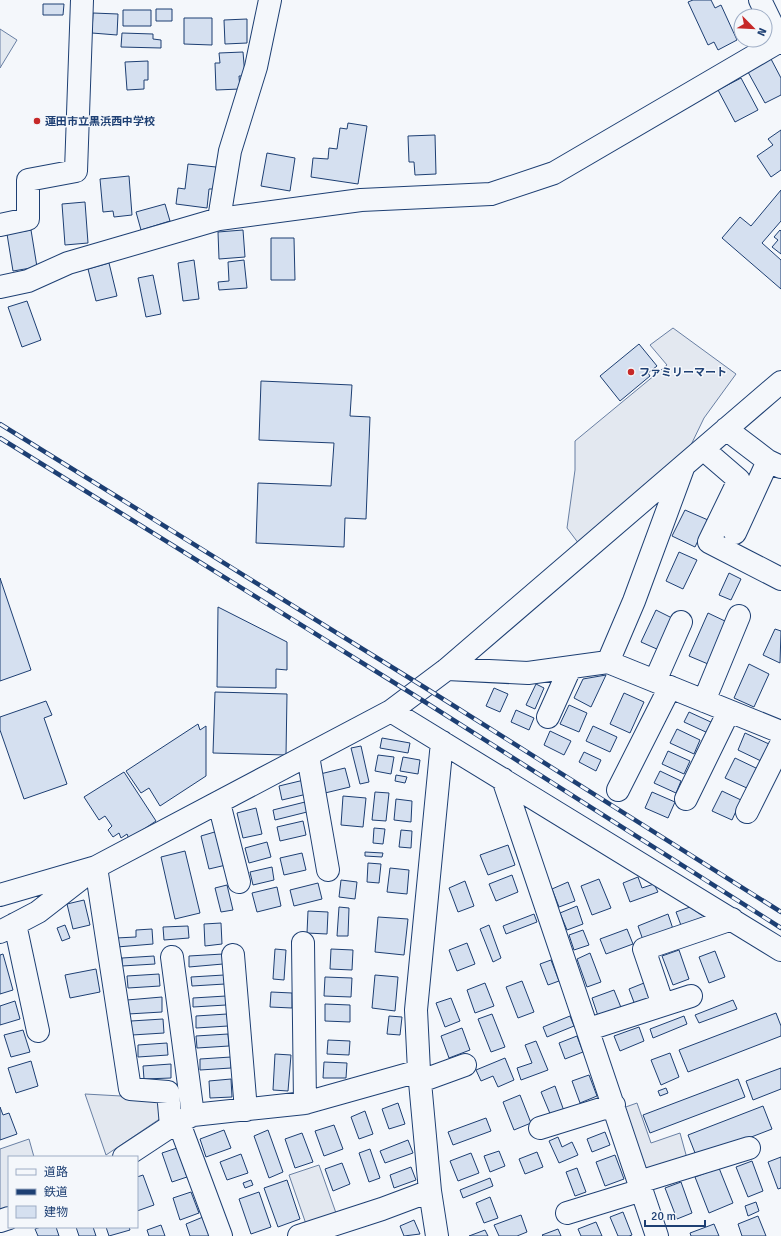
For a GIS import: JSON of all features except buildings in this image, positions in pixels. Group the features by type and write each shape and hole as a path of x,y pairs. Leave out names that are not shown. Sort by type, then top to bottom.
{"street":[{"path":"0,224 28,219 28,180 76,171 82,0"},
{"path":"219,219 230,152 256,67 270,0"},
{"path":"0,287 28,281 68,263 219,219 361,200 491,194 554,173 781,42 760,0"},
{"path":"38,1031 8,928 38,912 96,867 391,711 447,669 781,382"},
{"path":"726,429 775,464 735,533"},
{"path":"703,449 739,480 709,542 781,579"},
{"path":"608,662 634,601 684,466"},
{"path":"704,701 740,616"},
{"path":"618,790 662,684 681,622"},
{"path":"447,669 528,673 608,662 781,732"},
{"path":"548,717 570,668"},
{"path":"391,711 781,950"},
{"path":"686,799 730,711"},
{"path":"437,1236 430,1191 416,1010 442,742"},
{"path":"748,812 781,744"},
{"path":"308,756 328,870"},
{"path":"503,779 589,1029 657,1236"},
{"path":"219,803 239,882"},
{"path":"0,895 96,867"},
{"path":"96,867 130,1089 168,1092 181,1121 221,1236"},
{"path":"663,1005 644,949 732,919"},
{"path":"303,943 305,1103"},
{"path":"233,955 246,1110"},
{"path":"172,957 181,1121"},
{"path":"589,1029 691,996"},
{"path":"126,1156 181,1121 246,1110 305,1103 465,1065"},
{"path":"540,1128 614,1105"},
{"path":"567,1213 748,1148"},
{"path":"299,1236 375,1212 430,1191"}],"shaded area":[{"path":"0,29 17,40 0,68"},
{"path":"673,328 736,374 704,418 689,449 579,544 567,528 575,470 575,441 667,365 650,345"},
{"path":"85,1094 157,1098 161,1118 106,1155"},
{"path":"637,1103 651,1143 680,1133 688,1162 649,1175 620,1109"},
{"path":"29,1139 34,1156 8,1156 8,1209 0,1212 0,1149"},
{"path":"319,1165 336,1213 306,1224 289,1175"}],"railway":[{"path":"0,424 424,687 781,912"},
{"path":"0,438 414,695 781,928"}],"place":[{"name":"蓮田市立黒浜西中学校","path":"37,121"},
{"name":"ファミリーマート","path":"631,372"}]}
